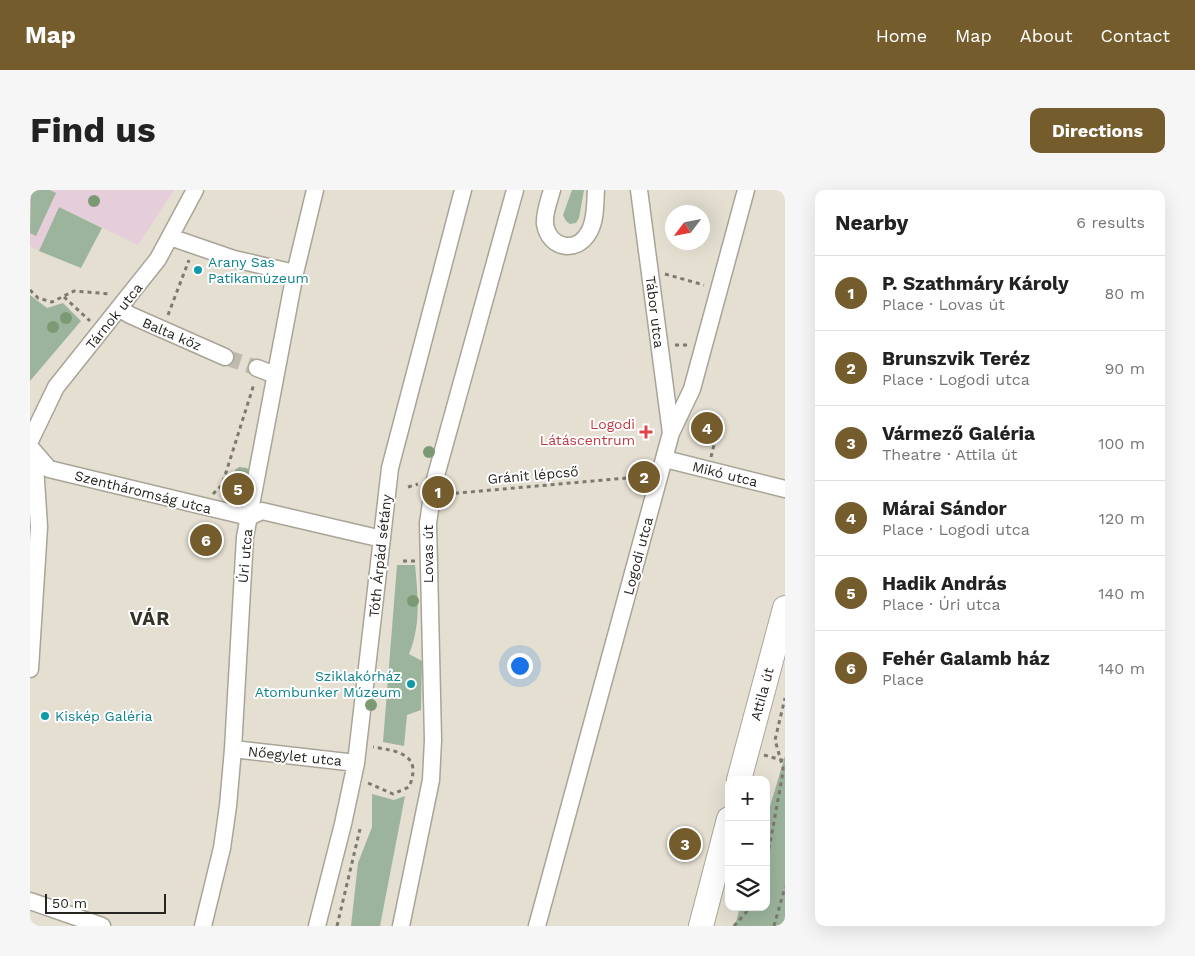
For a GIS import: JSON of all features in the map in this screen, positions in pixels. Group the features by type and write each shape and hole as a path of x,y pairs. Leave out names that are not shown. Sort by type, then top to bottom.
{"main road":[{"name":"Attila út","path":"740,776 785,608"},
{"path":"701,926 728,821"}],"street":[{"name":"Tárnok utca","path":"30,441 56,387 158,259 195,190"},
{"name":"Úri utca","path":"203,926 222,848 233,749 245,537 249,517 263,370 294,273 315,190"},
{"name":"Tóth Árpád sétány","path":"317,926 344,824 356,763 390,468 463,190"},
{"name":"Lovas út","path":"401,926 431,780 433,740 428,523 434,483 515,190"},
{"path":"552,190 546,213 547,232 555,243 567,247 578,244 589,232 596,190"},
{"name":"Tábor utca","path":"639,190 671,433"},
{"name":"Logodi utca","path":"537,926 666,459 671,433 692,389 746,190"},
{"path":"170,237 234,259 294,273"},
{"name":"Balta köz","path":"120,309 162,330 225,357"},
{"path":"30,449 35,465 39,527 34,555 30,669"},
{"name":"Szentháromság utca","path":"30,449 49,469 249,517 262,511 382,539"},
{"name":"Mikó utca","path":"666,459 785,488"},
{"name":"Nőegylet utca","path":"233,749 356,763"},
{"path":"30,901 102,926"}],"path":[{"path":"162,330 194,246"},
{"path":"650,270 719,289"},
{"path":"30,290 45,301 52,302 74,291 111,294 120,309"},
{"path":"64,296 85,316"},
{"path":"660,348 680,344 704,346"},
{"path":"201,506 222,485 263,370"},
{"name":"Gránit lépcső","path":"445,488 446,494 638,476"},
{"path":"770,843 783,768 775,740 785,698"},
{"path":"372,756 374,737"},
{"path":"368,783 393,794 409,787 414,776 409,758 400,751 373,747"},
{"path":"366,793 369,774"},
{"path":"337,926 362,822"},
{"path":"774,926 785,887"},
{"path":"734,926 747,911"}],"shaded area":[{"path":"30,190 174,190 138,245 59,207 39,251 30,246"}],"green space":[{"path":"31,190 50,190 56,193 36,236 30,233"},
{"path":"572,190 584,190 579,218 576,223 570,224 563,215"},
{"path":"59,207 102,228 81,268 39,251"},
{"path":"30,295 47,308 63,303 81,321 30,381"},
{"path":"239,467 247,468 251,473 244,502 239,504 230,502 227,497 235,470"},
{"path":"397,565 415,565 418,599 417,621 409,654 422,661 421,710 407,715 404,746 383,742"},
{"path":"785,756 785,926 735,926 739,911 770,911 770,807"},
{"path":"372,794 394,800 405,796 380,926 351,926 358,863 372,827"}],"tunnel":[{"path":"225,357 257,368"}],"place":[{"name":"Arany Sas Patikamúzeum","path":"198,270"},
{"name":"Márai Sándor","path":"707,428"},
{"name":"Logodi Látáscentrum","path":"646,432"},
{"name":"Brunszvik Teréz","path":"644,477"},
{"name":"Hadik András","path":"238,489"},
{"name":"P. Szathmáry Károly","path":"438,492"},
{"name":"Fehér Galamb ház","path":"206,540"},
{"name":"Sziklakórház Atombunker Múzeum","path":"411,684"},
{"name":"Kiskép Galéria","path":"45,716"},
{"name":"Vármező Galéria","path":"685,844"}],"district":[{"name":"VÁR","path":"150,618"}]}
